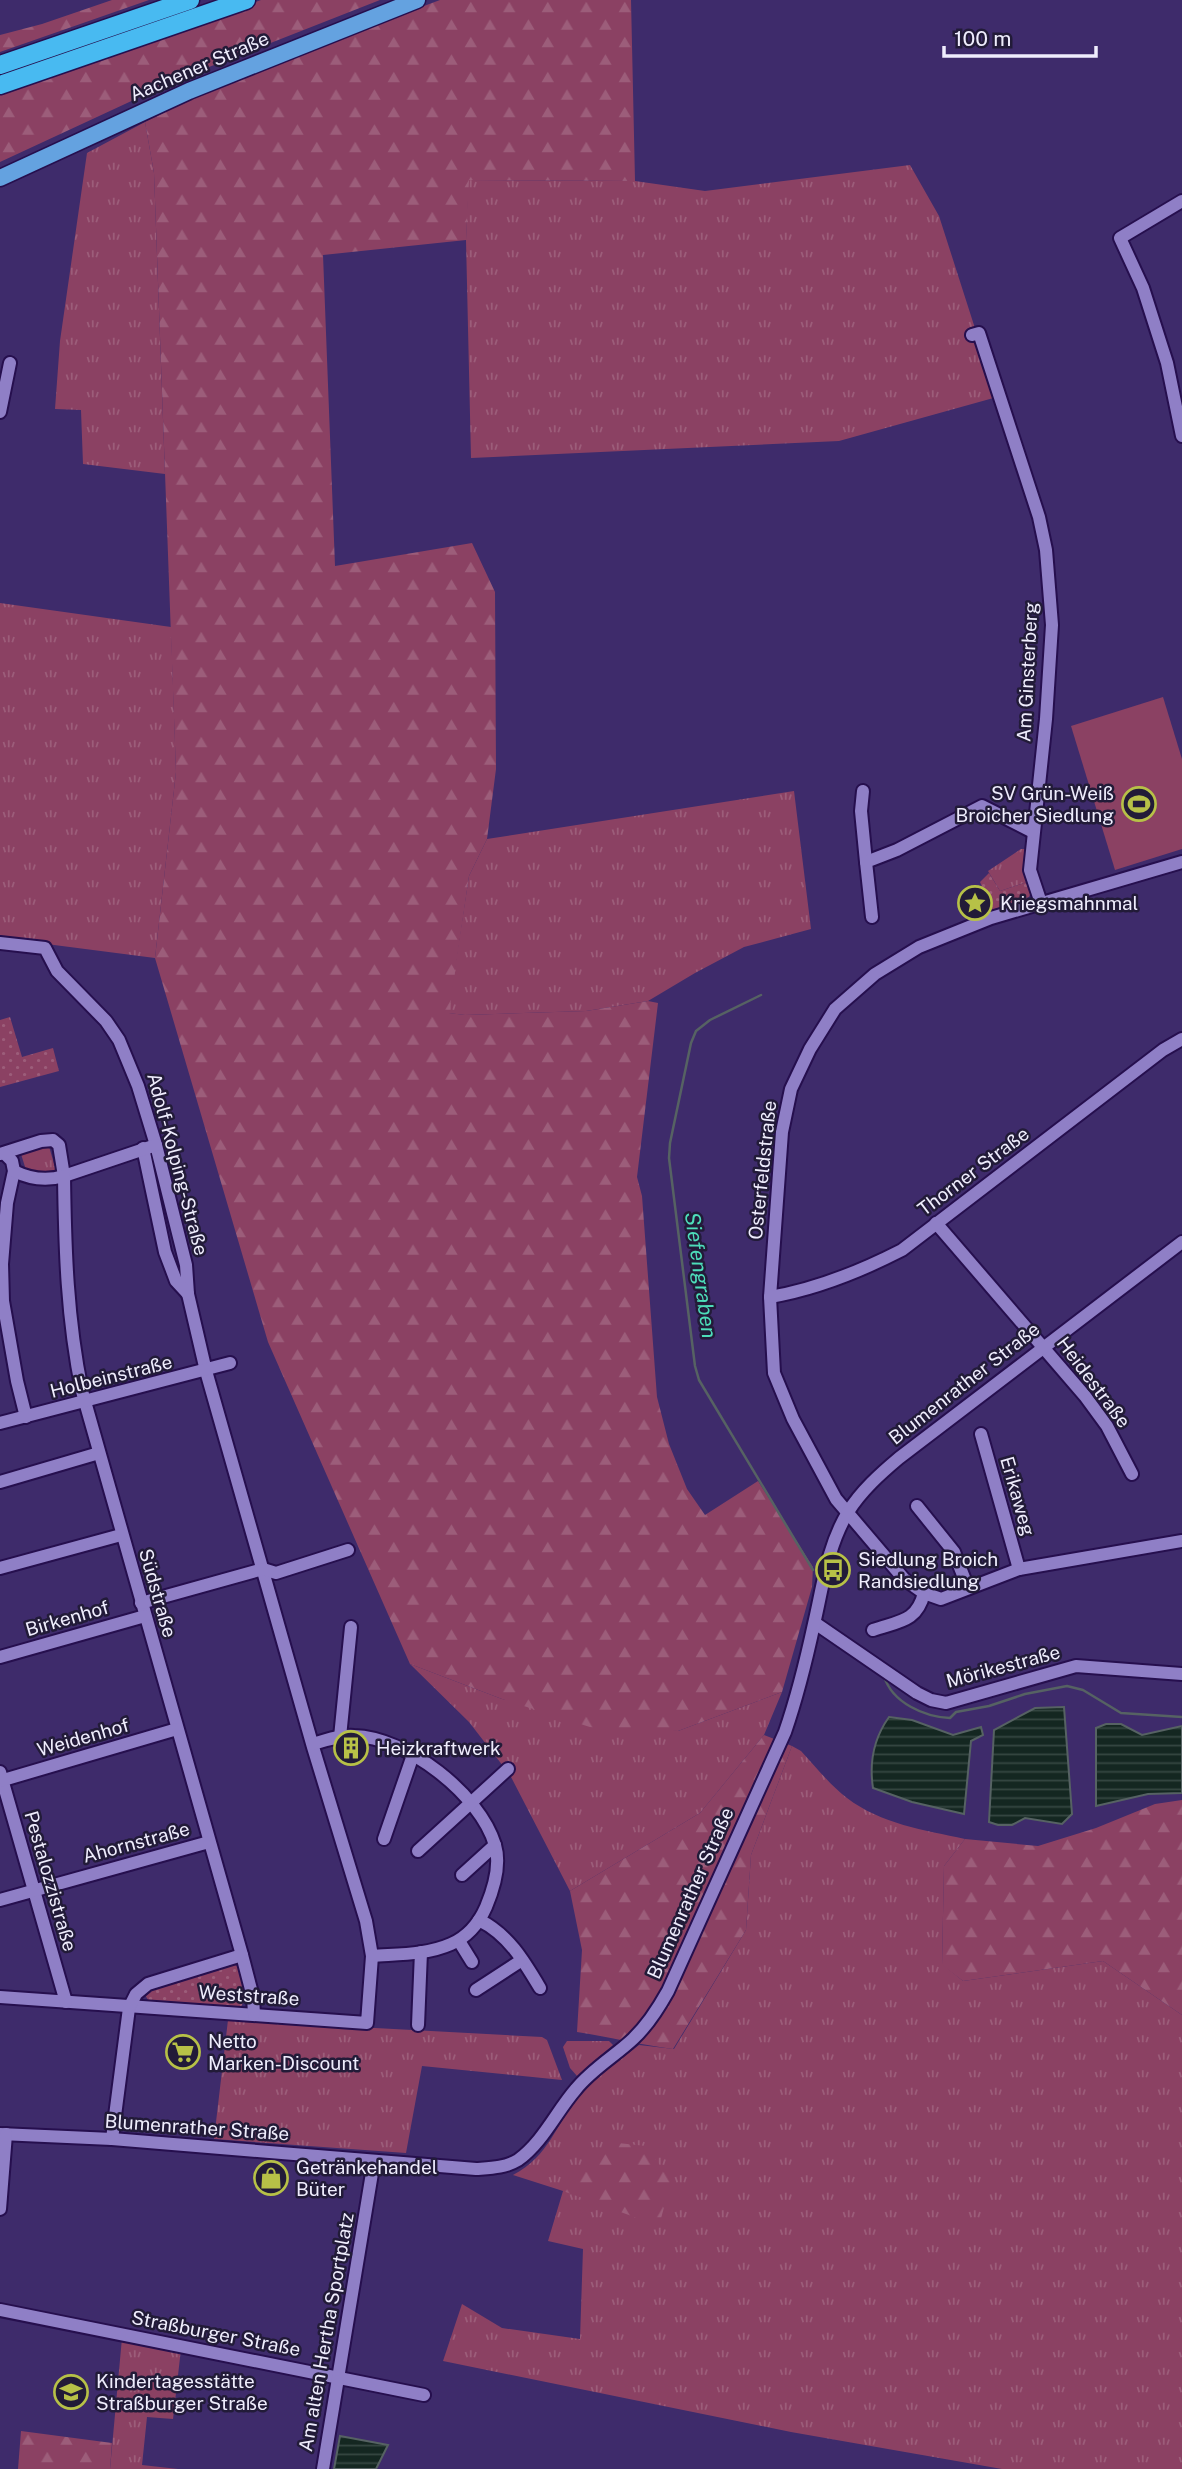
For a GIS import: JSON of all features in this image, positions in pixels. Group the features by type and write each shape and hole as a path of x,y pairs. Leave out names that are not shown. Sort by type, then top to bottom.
{"highway":[{"path":"0,65 190,0"},
{"path":"0,85 246,0"}],"main road":[{"name":"Aachener Straße","path":"0,178 189,91 417,0"}],"street":[{"path":"1182,201 1120,238 1143,288 1167,363 1182,436"},
{"name":"Am Ginsterberg","path":"972,335 979,333 1039,517 1046,550 1052,625 1046,719 1030,870 1041,903"},
{"path":"1,406 10,363"},
{"path":"863,791 861,811 872,917"},
{"path":"866,862 897,850 982,806 1033,832"},
{"name":"Osterfeldstraße","path":"924,1593 904,1579 836,1499 793,1419 774,1373 770,1297 782,1132 791,1089 810,1049 835,1009 875,974 919,947 991,918 1182,862"},
{"name":"Adolf-Kolping-Straße","path":"0,943 46,948 57,971 106,1021 119,1040 138,1086 156,1144 186,1265 188,1294 206,1371 366,1921 372,1956 367,2023"},
{"name":"Thorner Straße","path":"770,1297 805,1291 872,1266 902,1250 1163,1050 1182,1039"},
{"name":"Südstraße","path":"2,1154 41,1141 53,1140 59,1145 64,1176 68,1296 73,1345 85,1403 242,1955 253,1997 254,2014"},
{"path":"13,1171 41,1179 64,1176 156,1144"},
{"name":"Adolf-Kolping-Straße","path":"142,1148 166,1252 176,1281 188,1294"},
{"path":"2,1154 12,1161 13,1171 7,1203 2,1264 3,1301 26,1417"},
{"name":"Heidestraße","path":"936,1223 1085,1396 1107,1426 1132,1474"},
{"name":"Blumenrather Straße","path":"3,2134 112,2139 476,2169 499,2168 516,2162 536,2145 576,2089 591,2073 633,2039 648,2023 668,1991 785,1732 799,1689 828,1558 848,1513 876,1478 899,1458 1042,1346 1182,1242"},
{"name":"Holbeinstraße","path":"0,1423 85,1403 230,1363"},
{"name":"Erikaweg","path":"981,1434 1018,1569"},
{"path":"0,1482 99,1453"},
{"path":"917,1506 954,1552 968,1588"},
{"path":"0,1568 121,1535"},
{"path":"873,1630 919,1610 924,1593 941,1599 1018,1569 1182,1541"},
{"path":"141,1603 263,1569 276,1573 348,1550"},
{"name":"Birkenhof","path":"0,1657 145,1616"},
{"name":"Mörikestraße","path":"815,1623 918,1693 931,1700 946,1703 1076,1666 1182,1674"},
{"path":"340,1737 351,1627"},
{"name":"Weidenhof","path":"1,1777 177,1729"},
{"path":"313,1744 340,1737 374,1738 413,1755 440,1774 470,1803 483,1820 495,1845 497,1871 491,1895 479,1920 458,1941 433,1951 372,1956"},
{"path":"384,1839 413,1755"},
{"path":"418,1851 508,1769"},
{"name":"Pestalozzistraße","path":"1,1777 66,2001"},
{"name":"Ahornstraße","path":"0,1900 209,1842"},
{"path":"462,1875 495,1845"},
{"path":"479,1920 512,1944 540,1988"},
{"path":"458,1941 472,1962"},
{"path":"418,2025 421,1952"},
{"name":"Weststraße","path":"129,2008 136,1994 148,1984 242,1955"},
{"path":"476,1990 522,1960"},
{"name":"Weststraße","path":"0,1997 367,2023"},
{"path":"112,2139 129,2008"},
{"path":"0,2209 3,2134"},
{"name":"Am alten Hertha Sportplatz","path":"323,2469 374,2161"},
{"name":"Straßburger Straße","path":"0,2310 424,2395"}],"green space":[{"path":"112,0 149,0 0,52 0,35"},
{"path":"261,0 380,0 181,78 0,162 0,93"},
{"path":"440,0 631,0 635,181 469,180 466,240 323,255 335,566 472,543 495,592 496,769 487,839 469,876 449,1013 465,1015 586,1011 648,1001 658,1003 637,1177 642,1196 657,1397 669,1444 687,1489 705,1515 758,1481 813,1567 812,1587 782,1692 678,1731 593,1728 502,1699 410,1664 268,1342 155,958 176,772 154,173 145,122 254,72"},
{"path":"145,122 154,173 165,474 83,464 81,410 55,409 60,341 87,153"},
{"path":"910,165 939,216 997,397 839,441 471,458 466,240 468,180 635,181 705,191"},
{"path":"0,603 171,627 176,772 155,958 0,938"},
{"name":"SV Grün-Weiß Broicher Siedlung","path":"1163,697 1182,759 1182,849 1115,870 1071,726"},
{"path":"794,791 811,929 744,947 648,1001 586,1011 465,1015 448,1013 469,876 487,839"},
{"path":"1021,849 1026,849 1027,882 1000,891 988,871"},
{"path":"989,873 1000,891 1027,882 1031,892 1029,897 992,910 980,882"},
{"path":"10,1017 22,1057 53,1048 59,1071 0,1087 0,1020"},
{"path":"48,1143 57,1174 26,1170 21,1154 24,1150"},
{"path":"410,1664 502,1699 678,1731 782,1692 764,1735 700,1813 570,1891 510,1775 469,1722"},
{"path":"764,1735 792,1746 751,1855 746,1930 673,2049 577,2032 582,1950 570,1891 700,1813"},
{"path":"792,1746 801,1751 841,1793 860,1807 903,1825 965,1839 944,1866 942,1964 963,1981 1103,1961 1182,2015 1182,2469 1002,2469 791,2432 443,2361 462,2304 502,2328 580,2339 583,2249 548,2241 563,2191 513,2175 536,2159 571,2107 593,2082 639,2045 674,2049 746,1930 751,1855"},
{"path":"1182,1800 1182,2015 1103,1961 963,1981 942,1965 944,1866 965,1839 1038,1846 1096,1828 1155,1804"},
{"path":"238,1966 244,1988 240,2008 150,2003 145,1995 150,1986"},
{"path":"228,2020 542,2037 547,2040 562,2080 422,2066 406,2153 214,2139"},
{"path":"567,2041 609,2041 613,2045 577,2076 570,2068 563,2047"},
{"path":"618,2143 646,2146 671,2181 659,2226 563,2191"},
{"path":"122,2338 181,2349 173,2419 147,2417 142,2465 178,2469 110,2469"},
{"path":"21,2431 112,2443 110,2469 18,2469"}],"shaded area":[{"path":"1064,1707 1072,1814 1062,1824 1025,1818 1012,1825 989,1822 994,1730 1035,1708"},
{"path":"889,1717 912,1720 953,1735 981,1727 983,1735 971,1741 964,1814 912,1802 873,1788 874,1751"},
{"path":"1106,1724 1121,1724 1142,1735 1182,1726 1182,1793 1148,1794 1096,1806 1096,1728"},
{"path":"340,2436 388,2445 376,2469 334,2469"}],"waterway":[{"name":"Siefengraben","path":"761,995 710,1020 696,1031 691,1043 669,1158 699,1380 813,1570"},
{"name":"Siefengraben","path":"884,1676 888,1686 902,1701 920,1711 940,1717 950,1718 956,1712 1067,1686 1083,1690 1121,1713 1182,1717"}],"place":[{"name":"SV Grün-Weiß Broicher Siedlung","path":"1139,804"},
{"name":"Kriegsmahnmal","path":"975,903"},
{"name":"Siedlung Broich Randsiedlung","path":"833,1570"},
{"name":"Heizkraftwerk","path":"351,1748"},
{"name":"Netto Marken-Discount","path":"183,2052"},
{"name":"Getränkehandel Büter","path":"271,2178"},
{"name":"Kindertagesstätte Straßburger Straße","path":"71,2392"}]}
